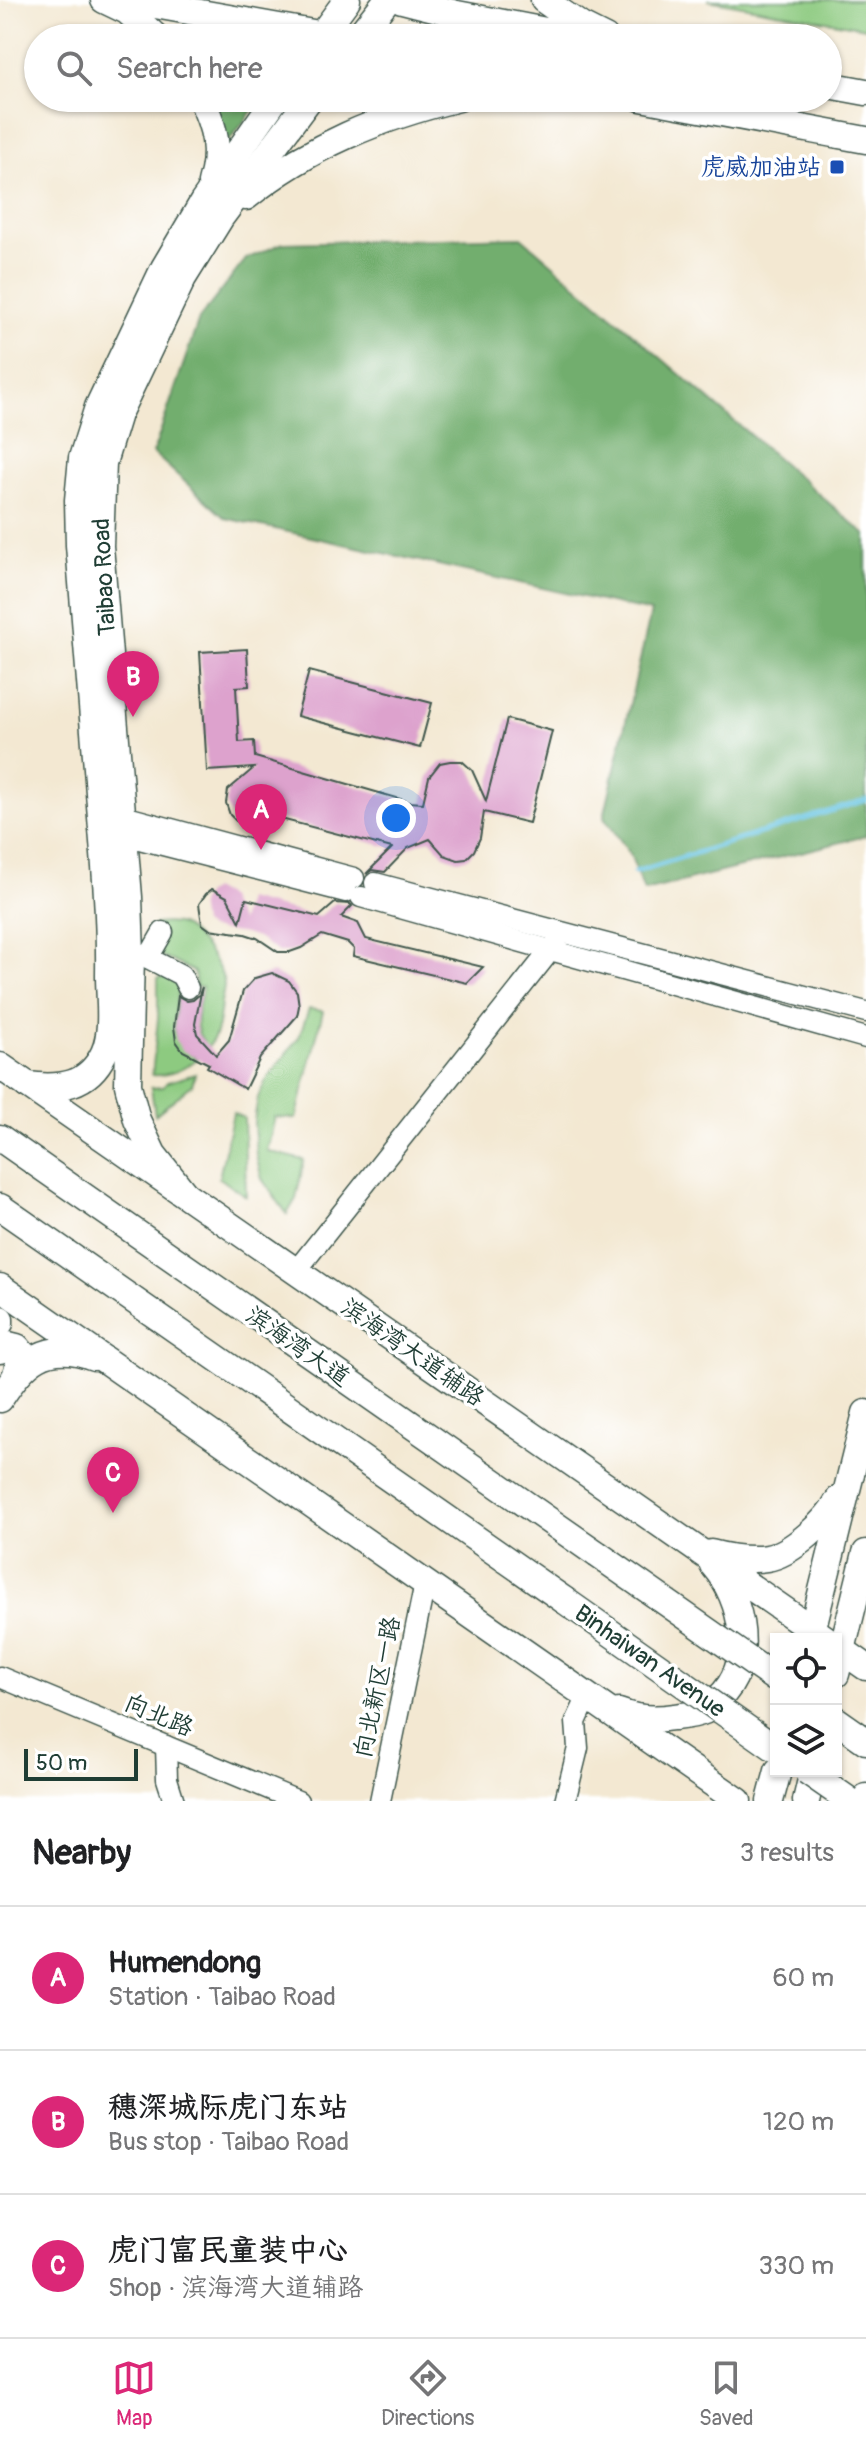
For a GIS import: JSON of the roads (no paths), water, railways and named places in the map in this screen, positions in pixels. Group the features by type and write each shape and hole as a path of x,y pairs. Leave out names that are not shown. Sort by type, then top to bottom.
{"main road":[{"path":"104,0 127,11 141,24"},
{"path":"127,0 257,24"},
{"path":"335,24 347,0"},
{"path":"368,24 387,0"},
{"path":"402,0 509,24"},
{"path":"544,0 578,24"},
{"path":"842,88 866,92"},
{"path":"206,112 214,133 218,160 212,209"},
{"name":"Taibao Road","path":"184,1193 153,1154 137,1120 128,1085 131,956 100,546 103,463 118,414 212,209 268,112"},
{"name":"Taibao Road","path":"27,1085 53,1088 77,1083 104,1054 109,1035 107,895 79,545 78,500 82,458 98,407 164,268 298,112"},
{"path":"212,209 261,185 354,131 403,112"},
{"path":"716,112 866,140"},
{"name":"滨海湾大道辅路","path":"0,1066 700,1550 810,1633"},
{"name":"滨海湾大道","path":"0,1138 770,1675"},
{"name":"Binhaiwan Avenue","path":"0,1207 770,1745"},
{"path":"0,1287 738,1801"},
{"path":"0,1350 9,1345 17,1347 22,1353 16,1374"},
{"path":"0,1399 16,1374 34,1358 51,1352 80,1352 109,1363"},
{"path":"829,1633 849,1482 866,1413"},
{"path":"700,1550 739,1560 771,1558 803,1540 831,1514 849,1482"},
{"path":"595,1701 632,1717 660,1719 706,1710 726,1692 737,1671 743,1648 741,1624 722,1575 700,1550"},
{"path":"832,1633 866,1553"},
{"name":"滨海湾大道辅路","path":"842,1654 866,1667"},
{"path":"842,1724 866,1741"},
{"path":"648,1738 709,1801"},
{"path":"770,1801 776,1777"},
{"path":"806,1801 809,1777"},
{"path":"818,1777 850,1801"}],"street":[{"path":"123,826 557,941 866,1012"},
{"path":"163,932 148,958 181,975 188,988"},
{"path":"557,941 866,1038"},
{"path":"296,1271 557,941"},
{"name":"向北新区一路","path":"380,1801 425,1583"},
{"name":"向北路","path":"0,1677 298,1801"},
{"path":"565,1801 578,1748 576,1722 595,1701"},
{"path":"166,1746 167,1779 174,1801"}],"waterway":[{"path":"635,872 866,800"}],"place":[{"name":"虎威加油站","path":"837,167"},
{"name":"穗深城际虎门东站","path":"133,717"},
{"name":"Humendong","path":"261,850"},
{"name":"虎门富民童装中心","path":"113,1513"}]}
